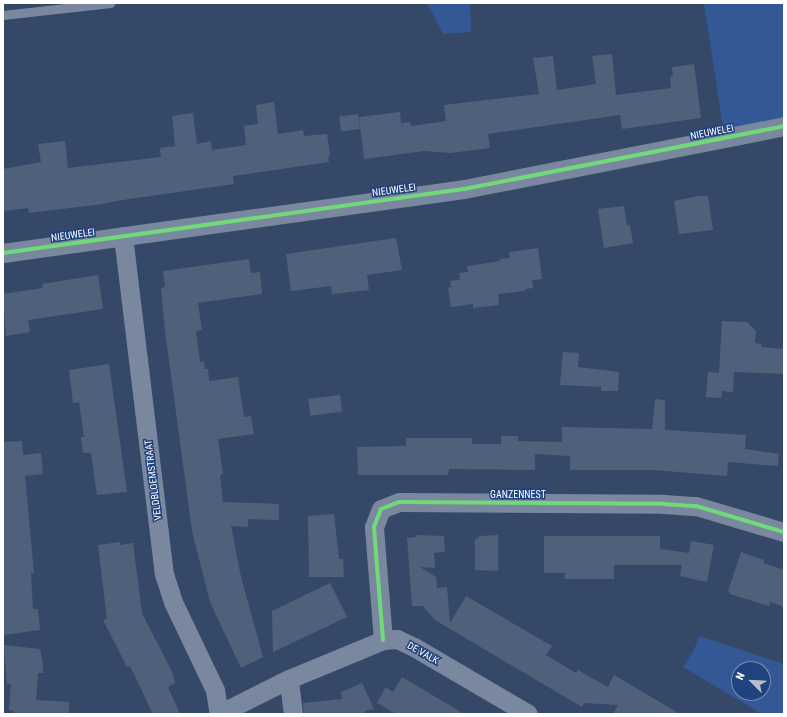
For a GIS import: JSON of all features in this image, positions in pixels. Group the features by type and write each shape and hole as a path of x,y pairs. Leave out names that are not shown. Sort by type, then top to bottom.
{"street":[{"name":"NIEUWELEI","path":"3,253 464,189 784,126"},
{"name":"VELDBLOEMSTRAAT","path":"123,236 164,574 173,602 215,690 219,714"},
{"name":"GANZENNEST","path":"383,640 374,527 381,509 399,502 664,504 696,506 784,532"},
{"name":"DE VALK","path":"219,714 290,679 383,640 397,639 414,647 528,714"},
{"path":"290,679 293,714"}],"lane":[{"path":"3,15 110,3"}],"shaded area":[{"path":"427,3 470,3 471,32 443,34"},
{"path":"704,3 784,3 784,125 725,140"},
{"path":"699,636 784,664 784,714 762,714 740,701 771,701 771,661 731,661 731,696 683,667 694,650"}],"building":[{"path":"612,54 616,95 671,88 670,77 673,76 672,67 694,64 701,118 622,129 620,115 488,134 490,148 450,153 424,151 364,159 359,117 400,112 401,123 410,122 411,126 446,121 444,105 539,94 533,58 553,56 557,90 596,84 592,56"},
{"path":"274,102 278,134 303,130 304,136 327,134 330,154 328,158 329,162 233,176 234,184 103,204 29,213 28,208 3,211 3,169 41,162 38,144 65,141 68,168 161,157 160,148 175,146 172,116 193,113 197,144 211,141 212,150 246,145 244,126 258,124 256,105"},
{"path":"358,114 360,129 341,131 339,117"},
{"path":"699,196 708,196 713,230 679,234 674,201"},
{"path":"624,206 627,225 630,225 633,243 604,248 598,209"},
{"path":"396,238 402,270 367,275 369,290 332,294 331,286 291,291 286,254"},
{"path":"538,248 542,279 532,280 533,288 525,289 525,291 498,294 499,305 473,308 473,304 451,307 448,288 451,287 450,281 460,280 459,273 468,272 467,266 501,261 500,259 510,258 509,252"},
{"path":"249,259 251,273 260,272 262,294 198,303 202,330 196,331 200,362 204,361 205,369 208,369 209,381 238,377 244,417 251,416 254,434 218,439 223,474 220,475 223,502 279,504 279,520 248,519 248,527 231,526 241,577 263,657 241,668 210,602 192,531 165,331 161,288 165,287 163,271"},
{"path":"98,275 103,309 28,320 30,332 6,336 3,294 43,288 42,284"},
{"path":"722,321 747,322 756,331 755,343 761,344 762,347 784,349 784,374 734,372 733,392 722,391 721,398 706,397 708,372 719,373"},
{"path":"563,352 579,353 578,367 619,372 618,391 601,391 601,387 560,385"},
{"path":"109,364 127,492 97,495 91,453 83,453 81,437 84,437 79,402 73,403 69,370"},
{"path":"340,395 342,412 310,416 308,399"},
{"path":"655,399 665,400 665,430 746,435 745,449 779,454 778,466 728,462 727,476 654,470 570,470 570,456 535,454 535,470 449,469 448,475 358,475 357,447 406,446 406,438 472,438 472,444 501,444 501,436 518,436 518,441 562,442 562,427 652,429"},
{"path":"22,441 23,455 41,453 43,474 25,476 34,573 31,573 33,609 38,609 40,630 3,635 3,442"},
{"path":"334,514 339,559 343,559 344,577 309,577 308,516"},
{"path":"416,535 444,536 445,552 434,553 435,568 420,567 436,577 437,588 447,587 450,623 466,596 552,646 546,655 576,673 578,670 608,687 614,675 680,714 613,714 618,705 584,703 582,707 435,620 424,606 412,606 407,538 416,537"},
{"path":"498,535 498,571 475,570 475,540 480,536"},
{"path":"544,536 660,536 660,549 689,553 691,541 714,545 707,582 680,576 682,565 614,565 614,579 565,579 565,573 544,573"},
{"path":"120,542 120,545 133,543 142,613 173,674 175,683 168,687 180,714 153,714 130,666 127,667 103,620 107,619 98,545"},
{"path":"741,552 764,560 763,563 784,570 784,607 770,602 769,606 730,594 728,591"},
{"path":"330,583 347,617 273,652 272,611"},
{"path":"4,645 40,649 43,673 38,673 36,700 69,702 69,714 13,714 14,711 9,710 11,684 7,684"},
{"path":"402,677 464,714 396,714 377,703 386,687 393,692"},
{"path":"362,683 374,709 365,711 365,714 304,714 303,703 342,699 341,692"}],"cycle path":[{"path":"3,253 464,189 784,126"},
{"path":"383,640 374,527 381,509 399,502 664,504 696,506 784,532"}]}
